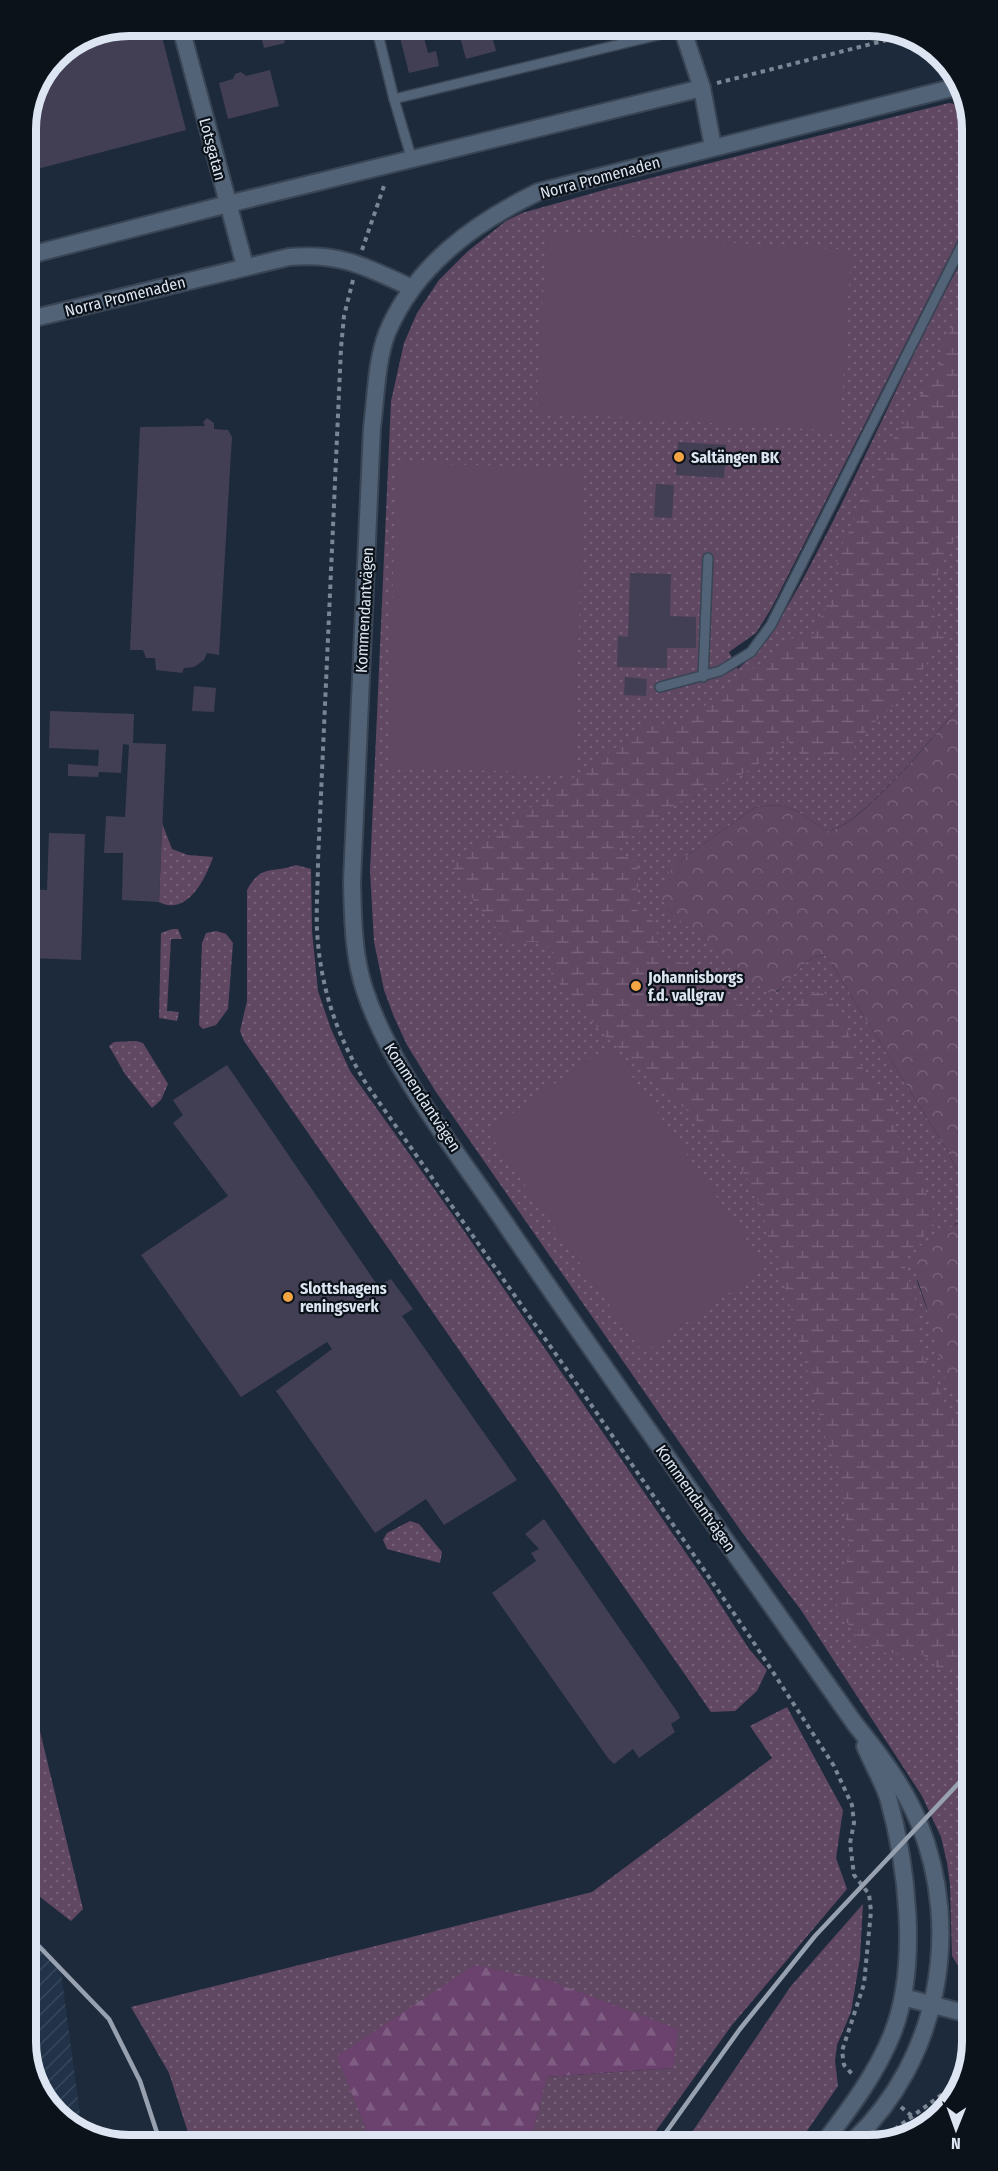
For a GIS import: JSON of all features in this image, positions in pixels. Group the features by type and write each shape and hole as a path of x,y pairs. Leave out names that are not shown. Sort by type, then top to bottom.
{"street":[{"name":"Lotsgatan","path":"183,36 245,266"},
{"path":"686,36 702,88 713,147"},
{"path":"36,253 702,88"},
{"name":"Norra Promenaden","path":"36,318 245,266 309,255 332,256 358,264 412,288 434,262 465,235 504,208 538,192 952,88"},
{"name":"Kommendantvägen","path":"412,288 387,334 379,368 372,428 352,882 354,937 364,989 390,1050 430,1111 587,1343 855,1724 891,1769 919,1823 935,1871 940,1918 939,1961 933,2004 909,2069 874,2121 859,2135"},
{"name":"Kommendantvägen","path":"830,2135 866,2083 893,2032 903,1996 907,1945 907,1891 887,1796 855,1724"},
{"path":"903,1996 962,2011"}],"lane":[{"path":"378,36 394,99 405,161"},
{"path":"394,99 650,36"},
{"path":"660,687 720,671 751,652 771,625 962,245"},
{"path":"703,677 708,558"}],"path":[{"path":"702,88 891,39"},
{"path":"405,161 386,182 358,264 344,316 341,348 318,861 317,932 322,975 333,1021 348,1054 373,1094 580,1390 752,1641 834,1766 852,1805 854,1823 850,1843 854,1875 869,1894 871,1911 869,1958 864,1984 842,2051 844,2065 866,2083"},
{"path":"891,2132 948,2090"},
{"path":"890,2099 912,2116"}],"shaded area":[{"path":"36,1938 60,1965 81,2121 72,2116 55,2099 41,2072 38,2060"}],"green space":[{"path":"949,103 958,105 960,111 962,232 771,609 756,633 729,652 738,669 765,640 788,605 845,498 930,321 962,260 962,703 902,772 843,825 828,831 786,807 777,805 754,808 678,862 667,909 707,942 777,992 805,963 818,956 826,955 958,1172 958,1190 962,1195 962,1220 955,1224 917,1281 958,1397 962,1398 962,1972 952,1956 950,1885 947,1863 941,1837 922,1796 801,1610 741,1531 436,1092 407,1045 394,1017 384,990 374,942 370,871 391,401 404,343 417,313 439,280 468,251 506,221 522,213 611,188"},
{"path":"547,232 851,250 840,431 536,412"},
{"name":"Johannisborgs f.d. vallgrav","path":"962,306 962,524 929,592 937,626 946,636 920,673 913,688 868,728 849,755 837,760 829,757 823,750 807,756 799,753 787,740 745,772 699,791 677,804 616,849 619,856 628,857 637,863 639,883 633,901 639,914 653,921 661,961 688,965 724,995 753,1011 773,1013 807,995 824,992 844,1020 856,1057 894,1110 900,1152 922,1168 924,1188 933,1209 934,1225 906,1255 905,1268 918,1309 917,1341 945,1403 954,1416 962,1415 962,1666 940,1670 922,1654 887,1653 870,1649 863,1645 847,1622 837,1613 838,1582 850,1553 841,1480 827,1444 779,1266 767,1234 763,1210 743,1172 725,1149 653,1077 605,1036 551,974 552,950 539,942 508,942 476,904 451,865 658,717 664,726 674,726 687,720 691,713 706,705 744,670 762,667 795,634 813,634 828,601 840,582 836,566 840,548 854,523 856,509 869,489 891,443 941,362 943,346"},
{"path":"396,463 583,468 575,773 388,768"},
{"path":"962,703 962,1195 958,1190 958,1172 946,1149 826,955 810,960 785,985 771,994 741,973 667,909 660,896 669,872 678,862 754,808 777,805 786,807 828,831 843,825 861,812 922,750"},
{"path":"162,823 172,849 188,855 213,857 206,875 194,893 187,900 178,904 169,905 159,902"},
{"path":"296,865 311,869 312,931 318,991 331,1029 350,1071 455,1218 708,1585 749,1649 767,1670 757,1691 735,1711 711,1712 244,1041 240,1031 247,1001 247,890 252,882 263,873"},
{"path":"178,929 182,939 171,939 167,1011 179,1012 177,1021 159,1018 161,933"},
{"path":"216,931 226,934 233,943 228,1009 216,1025 203,1029 199,1025 202,943 206,933"},
{"path":"114,1042 143,1043 168,1084 161,1100 152,1108 125,1074 109,1046"},
{"path":"610,1045 766,1267 643,1353 487,1131"},
{"path":"962,1220 962,1398 958,1397 947,1387 926,1305 912,1264 913,1255 920,1246"},
{"path":"410,1521 419,1524 442,1552 440,1563 387,1549 383,1540 387,1533"},
{"path":"787,1707 843,1810 836,1858 847,1889 732,2025 653,2135 532,2135 546,2077 672,2068 677,2029 338,2056 369,2135 189,2135 169,2073 131,2007 592,1892 772,1758 750,1726"},
{"path":"36,1715 83,1909 71,1921 36,1894"},
{"path":"863,1904 860,1958 851,2012 837,2045 835,2061 838,2086 804,2135 690,2135 791,1986"},
{"path":"474,1965 550,1981 678,2029 673,2068 547,2077 532,2135 368,2135 337,2056"}],"building":[{"path":"162,36 186,130 36,169 36,123 39,105 52,77 63,63 77,52 93,43 111,38"},
{"path":"283,36 285,43 264,48 261,37"},
{"path":"400,36 424,36 428,53 436,51 439,66 409,73"},
{"path":"460,36 492,36 496,51 466,59"},
{"path":"270,70 279,106 228,119 219,83 233,79 235,74 241,72 246,76"},
{"path":"207,418 214,423 214,429 228,430 232,437 219,655 207,653 204,660 194,667 184,668 182,673 156,670 155,658 146,658 143,650 130,650 140,427 205,426 203,422"},
{"name":"Saltängen BK","path":"678,442 726,445 724,478 676,475"},
{"path":"656,484 674,485 672,518 654,517"},
{"path":"630,573 671,574 670,616 696,617 696,648 667,648 667,668 617,667 618,636 628,637"},
{"path":"625,677 647,679 646,696 624,695"},
{"path":"194,686 216,688 214,712 192,711"},
{"path":"50,711 134,714 133,743 166,744 159,902 122,900 123,853 104,853 106,816 125,817 129,745 123,744 121,773 99,772 98,777 68,776 68,764 98,766 99,750 49,748"},
{"path":"49,833 85,834 81,960 36,958 36,889 47,890"},
{"name":"Slottshagens reningsverk","path":"227,1065 378,1286 391,1279 413,1309 402,1316 517,1480 444,1525 426,1499 375,1533 276,1391 332,1349 327,1342 241,1397 141,1255 228,1196 173,1123 183,1115 173,1100"},
{"path":"544,1519 680,1718 671,1724 675,1732 639,1758 633,1749 614,1764 608,1758 492,1593 536,1561 531,1553 539,1549 525,1534"}],"railway":[{"path":"664,2135 740,2029 815,1936 962,1780"},
{"path":"36,1943 109,2019 140,2081 158,2135"}],"place":[{"name":"Saltängen BK","path":"679,457"},
{"name":"Johannisborgs f.d. vallgrav","path":"636,986"},
{"name":"Slottshagens reningsverk","path":"288,1297"}]}
